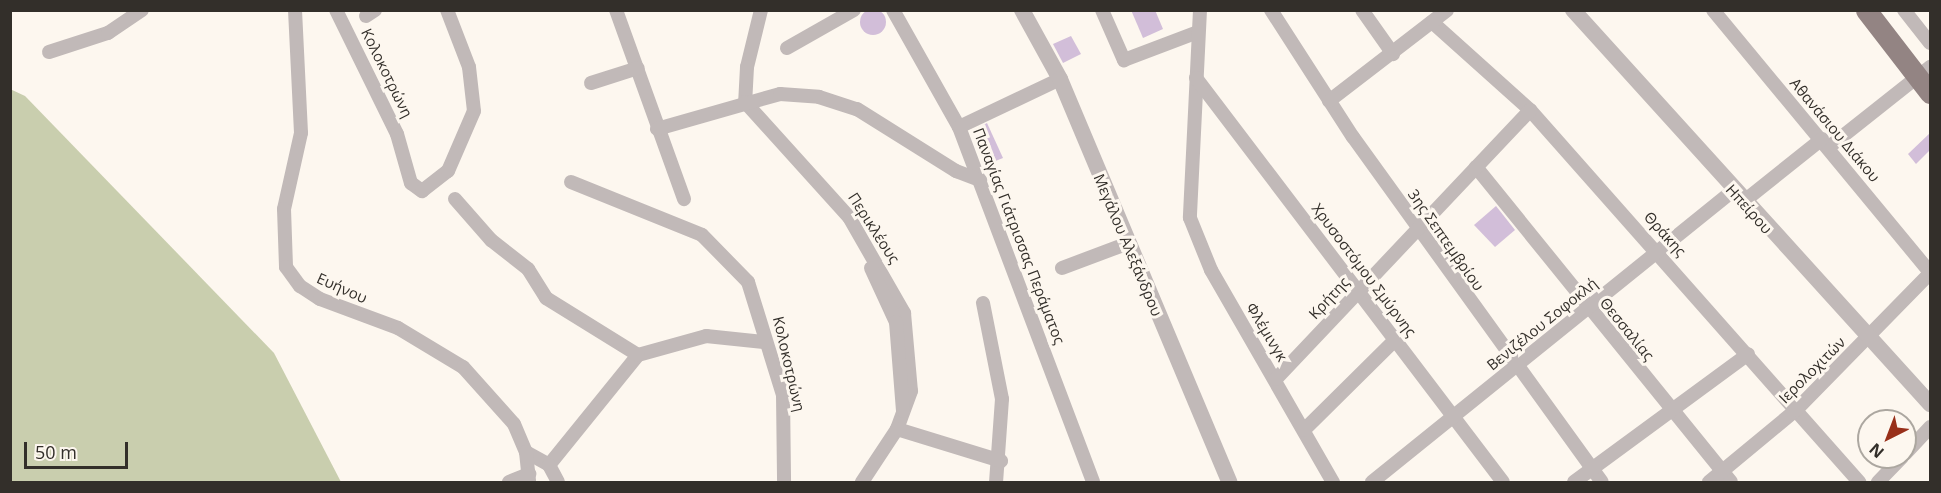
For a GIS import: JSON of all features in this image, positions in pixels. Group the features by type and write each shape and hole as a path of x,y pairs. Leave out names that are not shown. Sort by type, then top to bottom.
{"main road":[{"path":"1866,10 1927,80"}],"street":[{"path":"49,52 108,33 141,10"},
{"name":"Ευήνου","path":"295,10 301,133 284,209 286,267 300,286 320,299 398,328 463,368 514,424 526,452 529,478"},
{"name":"Κολοκοτρώνη","path":"336,10 398,134 411,183 422,191 448,171 474,111 469,67 447,10"},
{"path":"616,10 684,199"},
{"path":"745,102 747,67 761,10"},
{"path":"787,48 855,10"},
{"name":"Παναγίας Γιάτρισσας Περάματος","path":"893,10 959,127 1093,483"},
{"name":"Μεγάλου Αλεξάνδρου","path":"1022,10 1060,79 1126,244 1229,483"},
{"path":"1102,10 1124,60 1198,32"},
{"name":"Φλέμινγκ","path":"1200,10 1188,193 1190,218 1211,270 1276,379 1333,483"},
{"name":"3ης Σεπτεμβρίου","path":"1271,10 1329,101 1516,368 1602,483"},
{"path":"1362,10 1393,54"},
{"path":"1329,101 1393,54 1447,10"},
{"name":"Ηπείρου","path":"1573,10 1738,196 1930,404"},
{"name":"Αθανάσιου Διάκου","path":"1713,10 1826,143 1930,272"},
{"path":"1904,10 1930,43"},
{"name":"Θράκης","path":"1432,22 1530,110 1659,251 1859,483"},
{"path":"591,83 638,68"},
{"name":"Χρυσοστόμου Σμύρνης","path":"1196,78 1454,413 1503,483"},
{"path":"959,127 1060,79"},
{"name":"Βενιζέλου Σοφοκλή","path":"1372,483 1454,413 1516,368 1659,251 1738,196 1927,80"},
{"path":"657,129 745,102 780,94 857,109 956,171 980,180"},
{"name":"Περικλέους","path":"745,102 813,180 849,217 904,313 911,380 903,413 897,429 862,483"},
{"name":"Κρήτης","path":"1276,379 1530,110"},
{"name":"Θεσσαλίας","path":"1476,167 1726,477"},
{"name":"Κολοκοτρώνη","path":"571,182 717,246 756,298 764,342 786,414 784,483"},
{"path":"455,199 491,240 528,269 546,298 638,355"},
{"path":"1062,268 1126,244"},
{"name":"Ιερολοχιτών","path":"1709,483 1726,477 1796,410 1930,272"},
{"path":"983,303 998,360 1001,461 996,483"},
{"path":"549,465 638,355 706,336 764,342"},
{"path":"1304,430 1396,339"},
{"path":"1574,483 1748,354"},
{"path":"1917,442 1930,427"},
{"path":"897,429 1001,461"},
{"path":"526,452 549,465 558,483"},
{"path":"1878,483 1891,469"},
{"path":"509,483 529,478"}],"green space":[{"path":"10,89 25,96 274,353 341,482 11,482"}],"building":[{"path":"873,9 882,13 886,22 882,31 873,35 864,31 860,22 864,13"},
{"path":"1131,10 1155,10 1163,29 1143,38"},
{"path":"1071,36 1081,54 1063,63 1053,44"},
{"path":"987,123 1003,158 988,164 973,131"},
{"path":"1930,133 1930,150 1916,164 1908,154"},
{"path":"1496,206 1515,230 1495,247 1474,225"}]}
